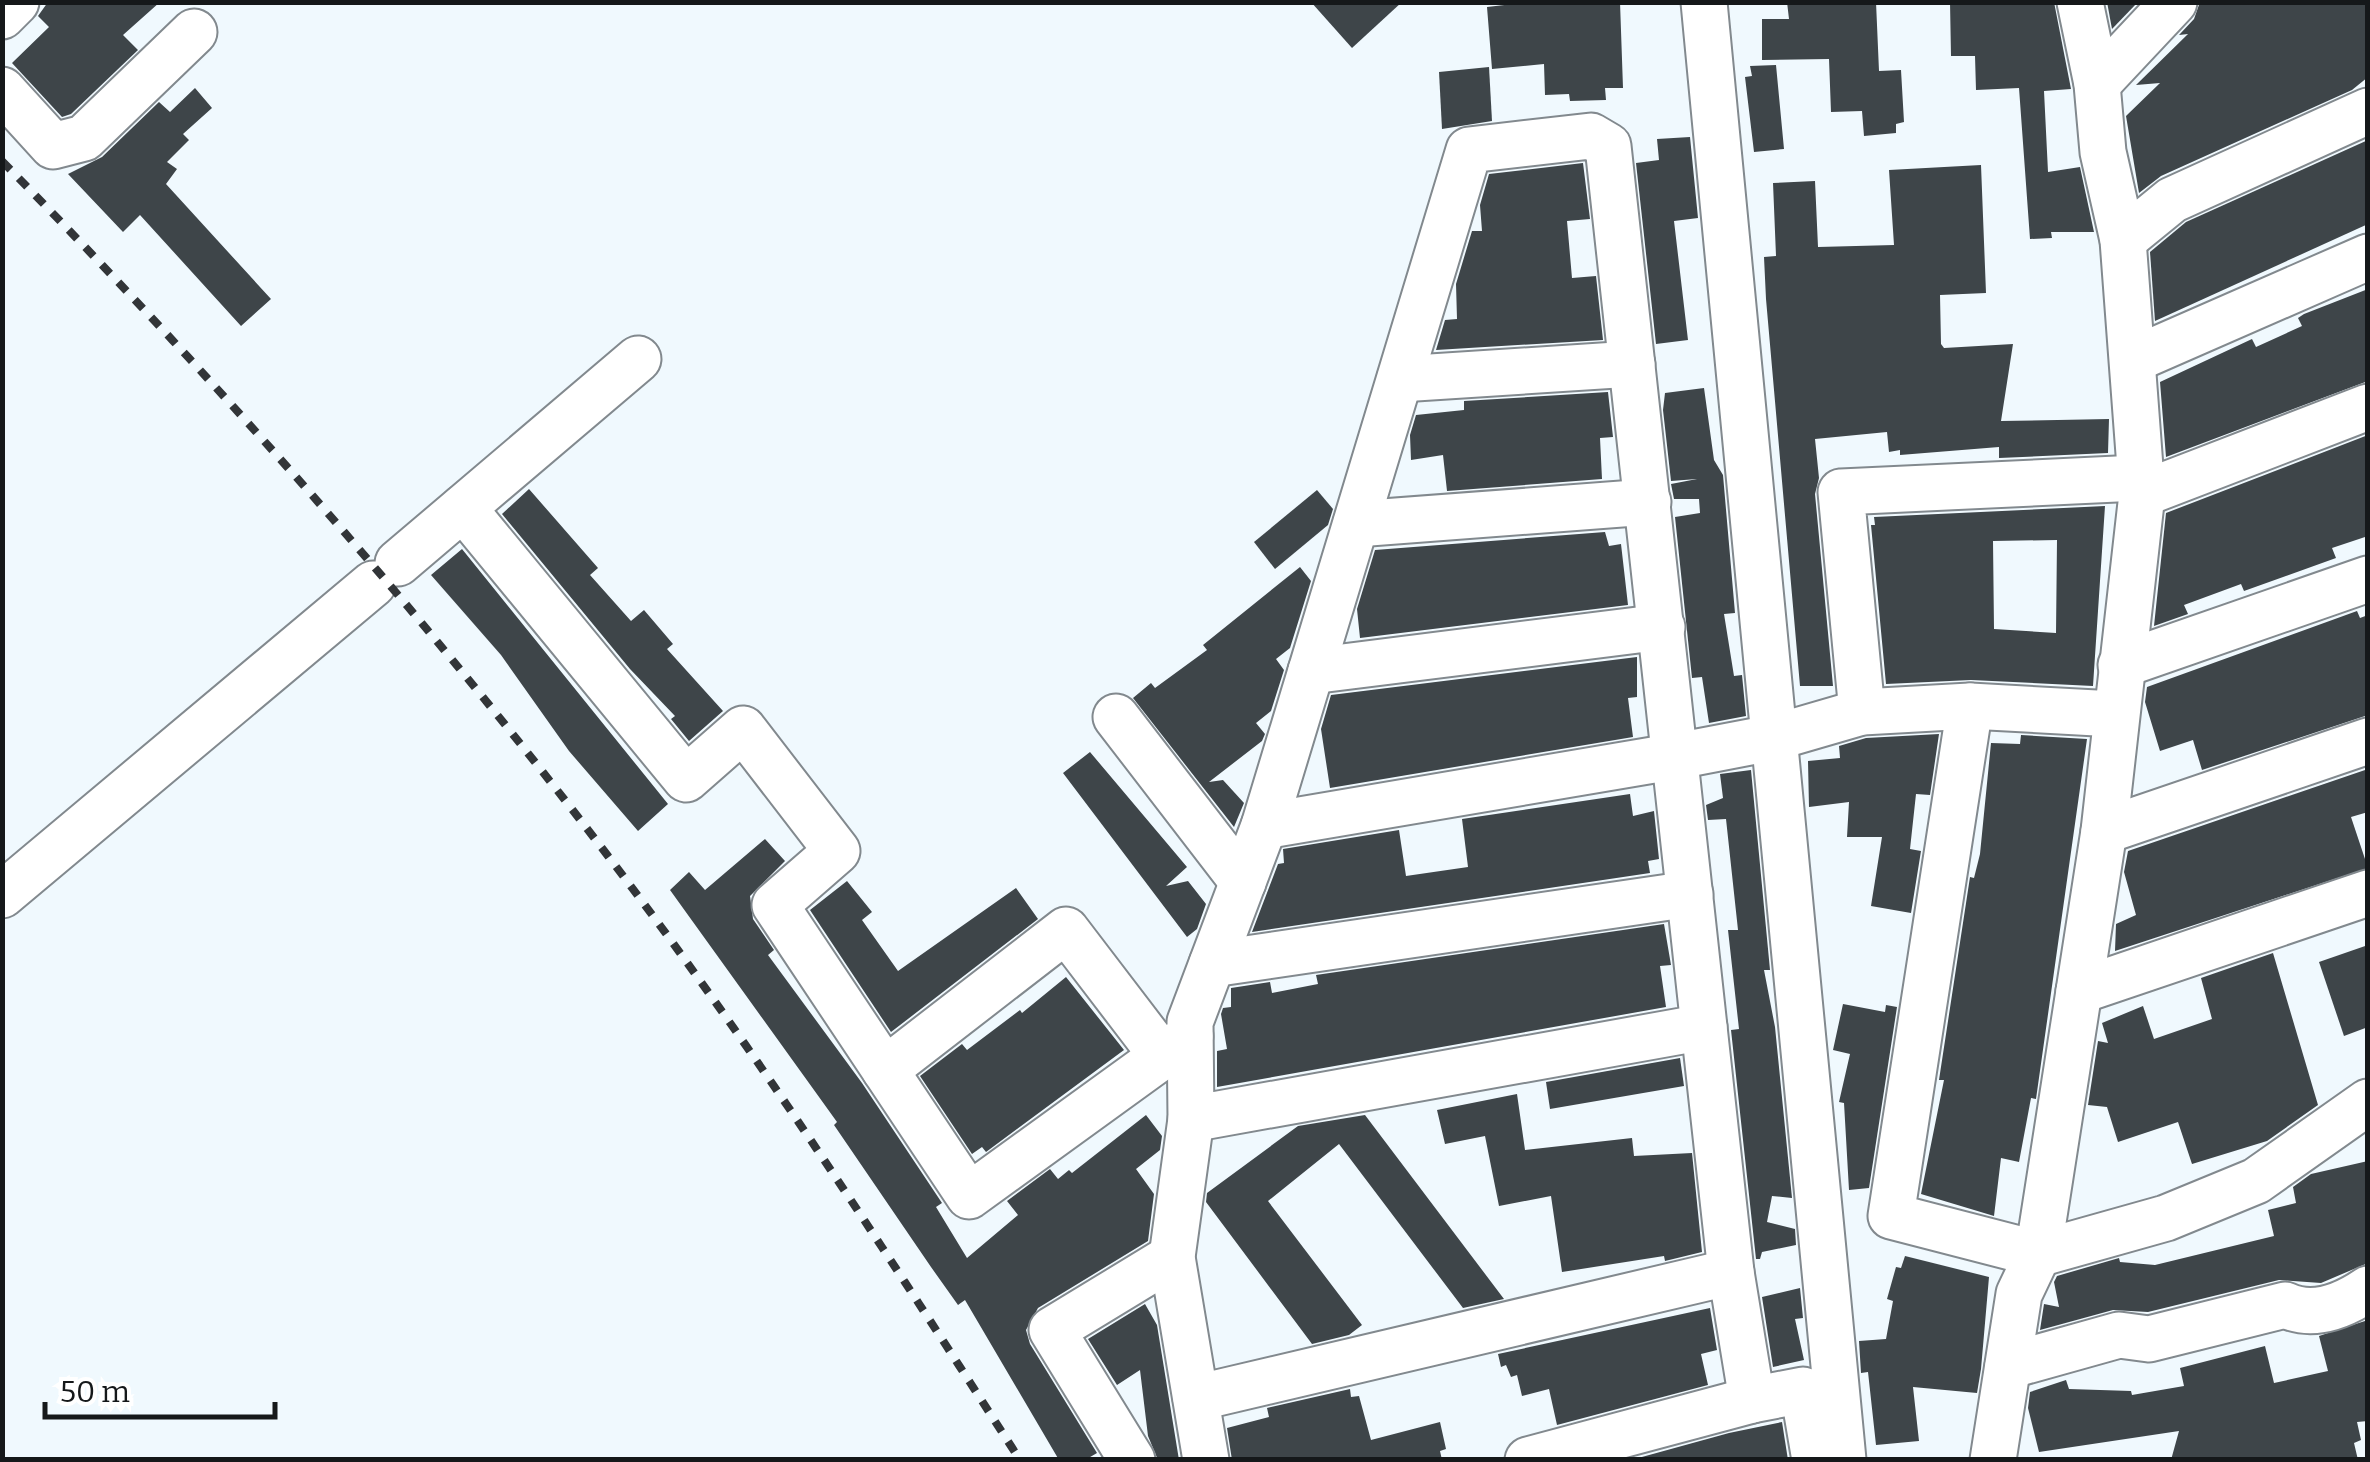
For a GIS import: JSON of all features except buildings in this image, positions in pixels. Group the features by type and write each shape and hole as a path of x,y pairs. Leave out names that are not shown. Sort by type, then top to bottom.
{"street":[{"path":"2,16 16,2"},
{"path":"1704,2 1844,1460"},
{"path":"1994,1460 2018,1294 2038,1254 2104,830 2140,486 2135,359 2122,240 2103,152 2097,84 2080,2"},
{"path":"2097,84 2174,2"},
{"path":"2,90 54,146 84,138 194,32"},
{"path":"2122,240 2172,200 2368,111"},
{"path":"463,508 686,779 743,729 837,852 775,905 969,1196 1177,1046 1190,1022 1264,826 1469,150 1591,136 1608,146 1731,1272 1752,1400"},
{"path":"2135,359 2368,257"},
{"path":"2,894 638,358"},
{"path":"1400,379 1632,364"},
{"path":"1862,712 1841,492 2140,486 2368,407"},
{"path":"1356,524 1648,502"},
{"path":"2121,665 2368,579"},
{"path":"1311,670 1662,627"},
{"path":"1264,826 1677,756 1776,736 1862,712 1970,706 2115,714"},
{"path":"1970,706 1891,1216 2038,1254 2166,1218 2256,1181 2368,1102"},
{"path":"1116,718 1243,882"},
{"path":"2104,830 2368,741"},
{"path":"2079,991 2368,893"},
{"path":"1212,964 1690,894"},
{"path":"884,1070 1066,930 1177,1046 1191,1120 1172,1258 1206,1460"},
{"path":"1191,1120 1704,1027"},
{"path":"1132,1460 1052,1330 1172,1258"},
{"path":"1196,1398 1731,1272"},
{"path":"2008,1366 2120,1335 2148,1339 2285,1305 2304,1314 2353,1300 2368,1289"},
{"path":"1528,1460 1803,1390 1814,1460"}],"railway":[{"path":"2,161 239,413 391,587 537,765 663,929 769,1078 1020,1460"}]}
